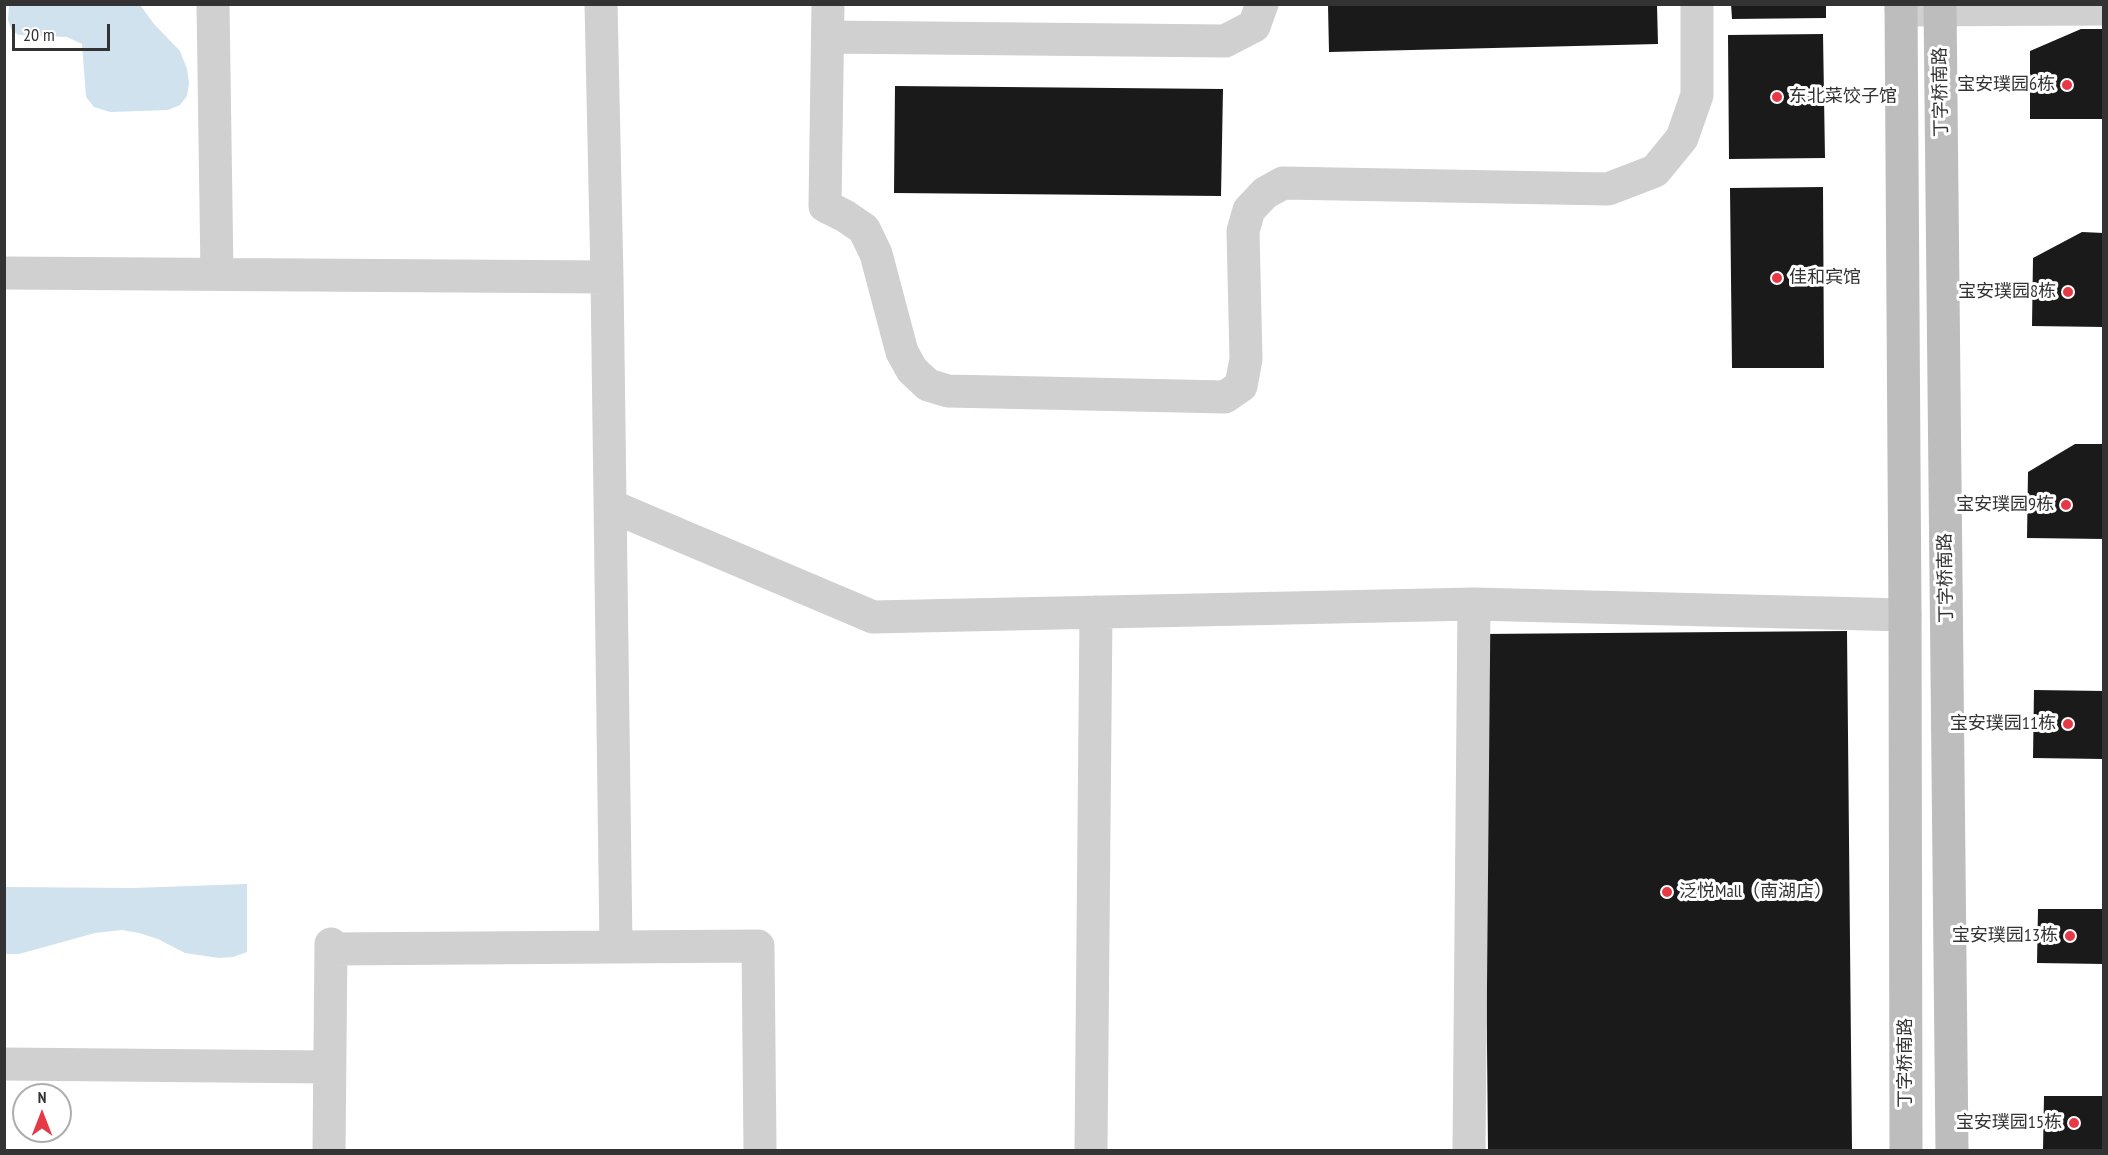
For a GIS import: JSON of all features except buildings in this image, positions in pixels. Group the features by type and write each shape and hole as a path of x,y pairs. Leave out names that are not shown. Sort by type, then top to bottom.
{"main road":[{"name":"丁字桥南路","path":"1901,7 1906,1150"},
{"name":"丁字桥南路","path":"1940,7 1952,1150"}],"street":[{"path":"213,4 217,274"},
{"path":"601,4 616,946"},
{"path":"828,4 825,206 864,229 876,254 902,352 912,370 928,385 948,391 1226,397 1242,386 1246,359 1243,231 1249,210 1264,193 1283,183 1608,189 1655,171 1682,138 1697,95 1697,4"},
{"path":"828,37 1226,41 1254,26 1262,4"},
{"path":"1901,7 2103,9"},
{"path":"4,273 607,277"},
{"path":"610,506 873,617 1474,604 1905,615"},
{"path":"1469,1150 1474,604"},
{"path":"1091,1150 1096,612"},
{"path":"329,1150 328,1066 331,946 758,946 760,1150"},
{"path":"4,1064 328,1066"}],"water":[{"path":"9,5 140,5 154,24 180,51 187,69 189,83 187,96 180,105 168,110 110,112 94,107 86,97 82,44 67,37 19,35 12,31 8,20"},
{"path":"247,884 247,952 233,957 219,958 185,953 158,939 122,930 95,933 19,954 5,954 5,887 133,888"}],"place":[{"name":"宝安璞园6栋","path":"2067,85"},
{"name":"东北菜饺子馆","path":"1777,97"},
{"name":"佳和宾馆","path":"1777,278"},
{"name":"宝安璞园8栋","path":"2068,292"},
{"name":"宝安璞园9栋","path":"2066,505"},
{"name":"宝安璞园11栋","path":"2068,724"},
{"name":"泛悦Mall（南湖店）","path":"1667,892"},
{"name":"宝安璞园13栋","path":"2070,936"},
{"name":"宝安璞园15栋","path":"2074,1123"}]}
